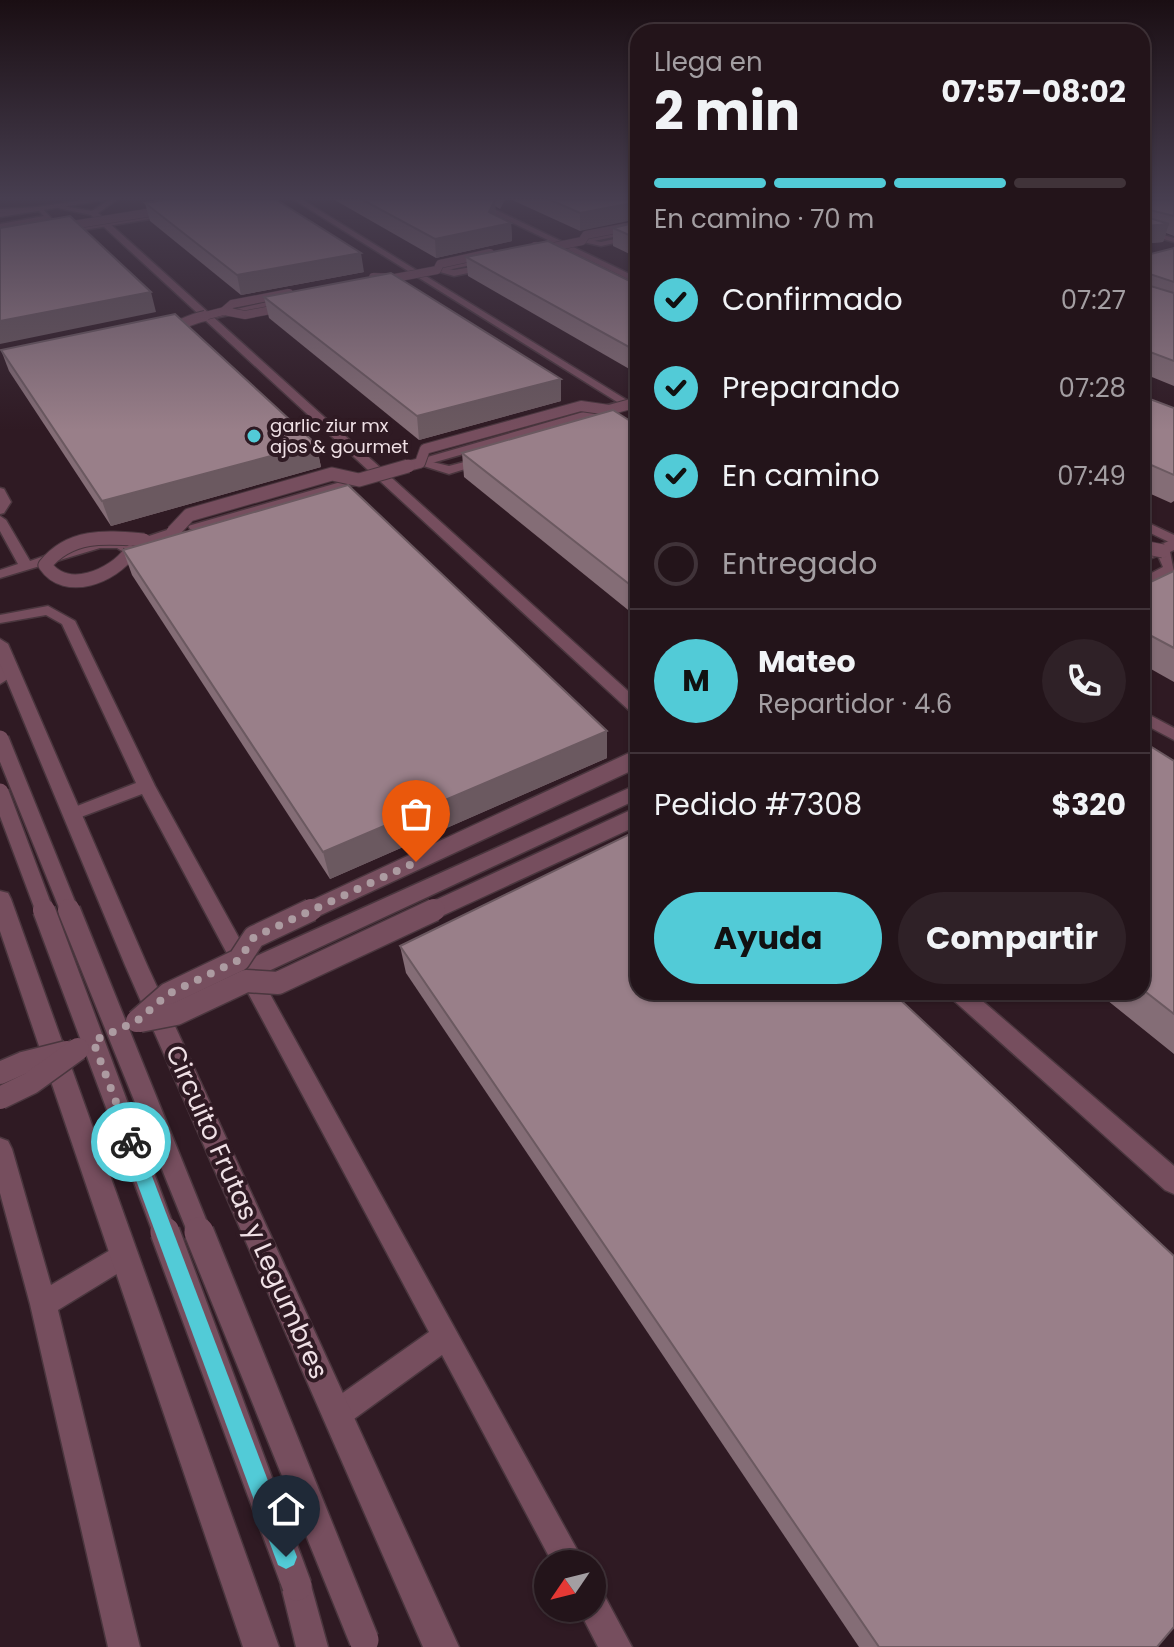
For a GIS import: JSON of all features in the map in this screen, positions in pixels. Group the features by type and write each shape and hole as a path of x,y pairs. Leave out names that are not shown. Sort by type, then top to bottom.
{"street":[{"path":"368,284 406,276"},
{"path":"146,331 305,296"},
{"path":"195,526 630,406"},
{"path":"1150,554 1171,545"},
{"name":"Circuito Frutas y Legumbres","path":"2,660 73,814 137,1021 337,1414 441,1647"},
{"path":"0,1084 630,795"},
{"path":"0,899 75,1050 124,1255 261,1647"}],"lane":[{"path":"160,276 630,702"},
{"path":"368,284 406,276"},
{"path":"418,276 630,402"},
{"path":"368,284 389,287 395,278"},
{"path":"161,317 182,321 224,311 245,315 305,296"},
{"path":"146,331 176,328 182,321"},
{"path":"420,463 425,449 581,406 609,410 630,406"},
{"path":"607,424 609,410"},
{"path":"173,532 189,515 332,474 359,480 420,463 449,470 507,453"},
{"path":"235,530 357,494 359,480"},
{"path":"0,492 5,502 0,510"},
{"path":"0,520 26,566"},
{"path":"1150,530 1171,545"},
{"path":"0,574 26,566 99,544 120,544 130,552 113,571 95,577 57,578 48,573 45,565 59,550 92,538 144,540 173,532 205,539"},
{"path":"1150,546 1171,545"},
{"path":"1150,579 1170,569 1171,545"},
{"path":"0,619 48,610 68,621 146,786 562,1550"},
{"path":"1150,721 1174,735"},
{"path":"0,739 137,1021 366,1644"},
{"path":"137,1021 168,994 239,960 254,937 630,762"},
{"path":"73,814 146,786"},
{"path":"0,792 75,1050 297,1586 312,1647"},
{"path":"0,1073 23,1063 75,1050 137,1021 176,1014 246,981 278,983 630,820"},
{"path":"967,1000 1174,1182"},
{"path":"0,1098 31,1083 75,1050"},
{"path":"0,1149 43,1304 124,1647"},
{"path":"43,1304 124,1255"},
{"path":"337,1414 446,1336"},
{"path":"602,1622 616,1647"}],"building":[{"path":"0,276 134,276 151,292 0,321"},
{"path":"376,276 396,276 561,379 417,416 264,297"},
{"path":"500,276 619,276 630,281 630,348"},
{"path":"1156,276 1174,276 1174,282"},
{"path":"1150,286 1174,293 1174,361 1150,352"},
{"path":"175,314 316,444 102,501 1,350"},
{"path":"1150,399 1174,408 1174,475 1150,464"},
{"path":"613,410 630,421 630,585 462,453"},
{"path":"348,485 607,731 323,852 123,550"},
{"path":"1174,571 1174,648 1150,635 1150,582"},
{"path":"1150,746 1174,761 1174,1014 1150,995"},
{"path":"630,834 630,1000 901,1000 1174,1256 1174,1627 1157,1647 879,1647 400,946"}],"way so far":[{"path":"131,1142 93,1041 137,1021 168,994 239,960 254,937 416,862"}],"place":[{"name":"garlic ziur mx ajos & gourmet","path":"254,436"}],"route":[{"path":"131,1142 286,1557"}]}
